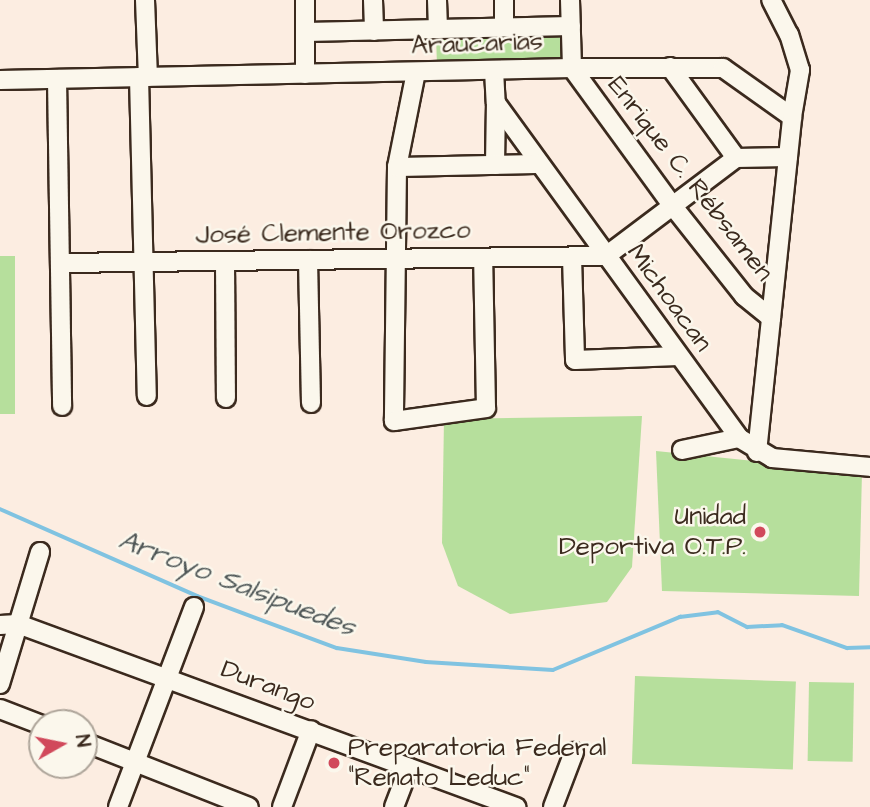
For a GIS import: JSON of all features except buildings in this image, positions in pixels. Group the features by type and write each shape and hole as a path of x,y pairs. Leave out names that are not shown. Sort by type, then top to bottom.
{"street":[{"path":"145,0 147,396"},
{"path":"305,0 306,74"},
{"path":"373,0 374,31"},
{"path":"438,0 438,28"},
{"path":"504,0 505,27"},
{"path":"570,0 572,68"},
{"path":"757,452 788,157 800,70 789,35 771,0"},
{"path":"306,32 571,26"},
{"path":"670,67 737,158"},
{"name":"Araucarias","path":"0,80 572,68 723,68 793,117"},
{"name":"Enrique C. Rébsamen","path":"572,68 672,205 744,296 771,318"},
{"path":"494,70 495,165"},
{"path":"416,72 397,167 394,421 486,408 483,258"},
{"path":"57,79 62,406"},
{"name":"Michoacan","path":"496,103 738,438 757,452 772,458 870,467"},
{"path":"606,256 737,158 788,157"},
{"path":"397,167 538,164"},
{"name":"José Clemente Orozco","path":"60,263 606,256"},
{"path":"572,257 575,360 678,356"},
{"path":"308,260 311,403"},
{"path":"225,261 226,398"},
{"path":"682,450 738,438"},
{"path":"0,684 9,624 40,552"},
{"path":"118,807 194,607"},
{"name":"Durango","path":"9,624 167,677 516,807"},
{"path":"0,709 28,720"},
{"path":"282,807 311,730"},
{"path":"98,747 249,807"},
{"path":"554,807 574,752"},
{"path":"394,807 409,768"}],"green space":[{"path":"563,34 564,61 437,65 436,38"},
{"path":"0,256 15,256 15,414 0,414"},
{"path":"642,416 632,567 607,602 510,614 458,586 442,543 444,419"},
{"name":"Unidad Deportiva O.T.P.","path":"656,451 862,472 859,596 662,591"},
{"path":"635,676 796,682 793,770 632,764"},
{"path":"809,682 854,683 853,762 808,761"}],"waterway":[{"name":"Arroyo Salsipuedes","path":"0,509 197,596 337,648 426,662 553,670 680,617 718,612 747,627 782,625 847,648 870,647"}],"place":[{"name":"Unidad Deportiva O.T.P.","path":"760,532"},
{"name":"Preparatoria Federal \"Renato Leduc\"","path":"334,763"}]}
